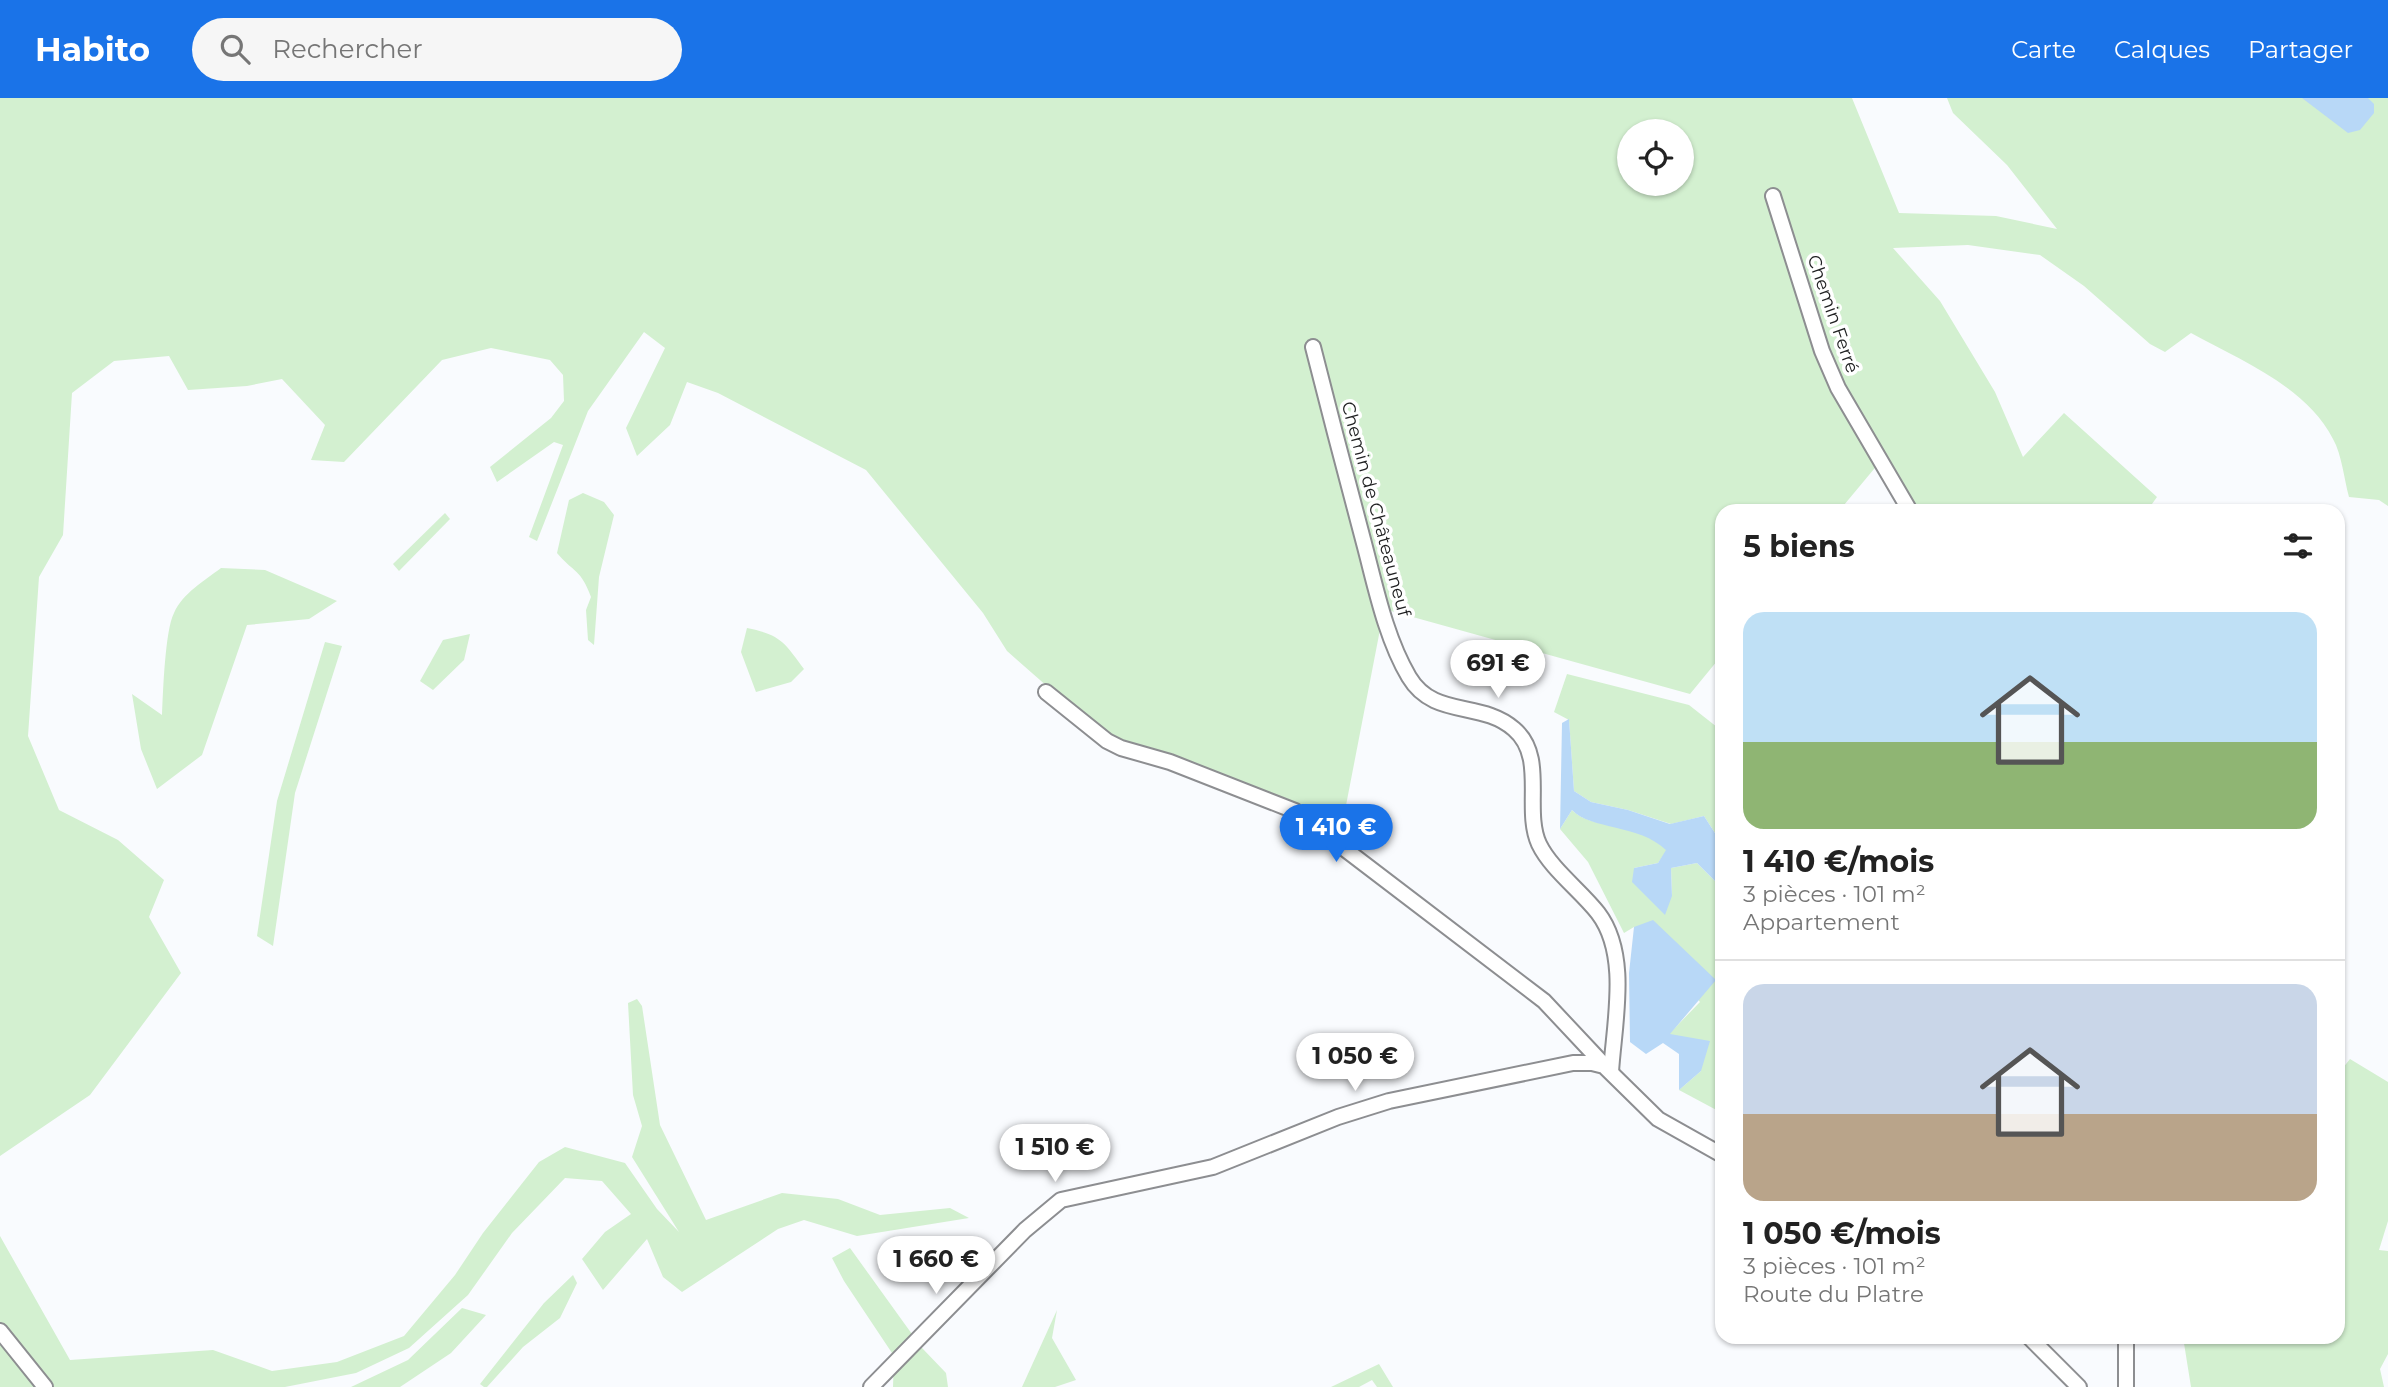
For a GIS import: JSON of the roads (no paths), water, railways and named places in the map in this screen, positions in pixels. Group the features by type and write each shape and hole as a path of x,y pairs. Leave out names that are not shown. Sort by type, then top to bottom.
{"street":[{"name":"Chemin Ferré","path":"1773,197 1822,351 1838,388 1906,504"},
{"name":"Chemin de Châteauneuf","path":"1313,347 1378,597 1409,677 1425,696 1439,704 1500,719 1515,729 1526,744 1532,764 1533,817 1539,845 1600,914 1614,947 1618,985 1608,1069"},
{"path":"1046,692 1107,741 1121,748 1170,762 1295,811 1544,1001 1657,1119 1715,1151"},
{"path":"871,1387 1025,1230 1061,1200 1213,1167 1338,1116 1389,1101 1573,1063 1592,1063 1608,1069"},
{"path":"0,1331 45,1387"},
{"path":"2036,1344 2079,1387"},
{"path":"2126,1344 2126,1387"}],"water":[{"path":"2302,98 2368,98 2374,104 2374,113 2360,130 2348,133"},
{"path":"1569,719 1574,791 1591,802 1628,810 1670,824 1704,816 1715,833 1715,881 1697,863 1671,868 1672,896 1665,915 1632,882 1634,868 1658,863 1666,850 1643,836 1591,821 1572,810 1560,829 1562,723"},
{"path":"1653,920 1715,979 1670,1034 1710,1041 1701,1071 1679,1090 1679,1054 1663,1043 1646,1054 1630,1042 1629,973 1634,927"}]}
